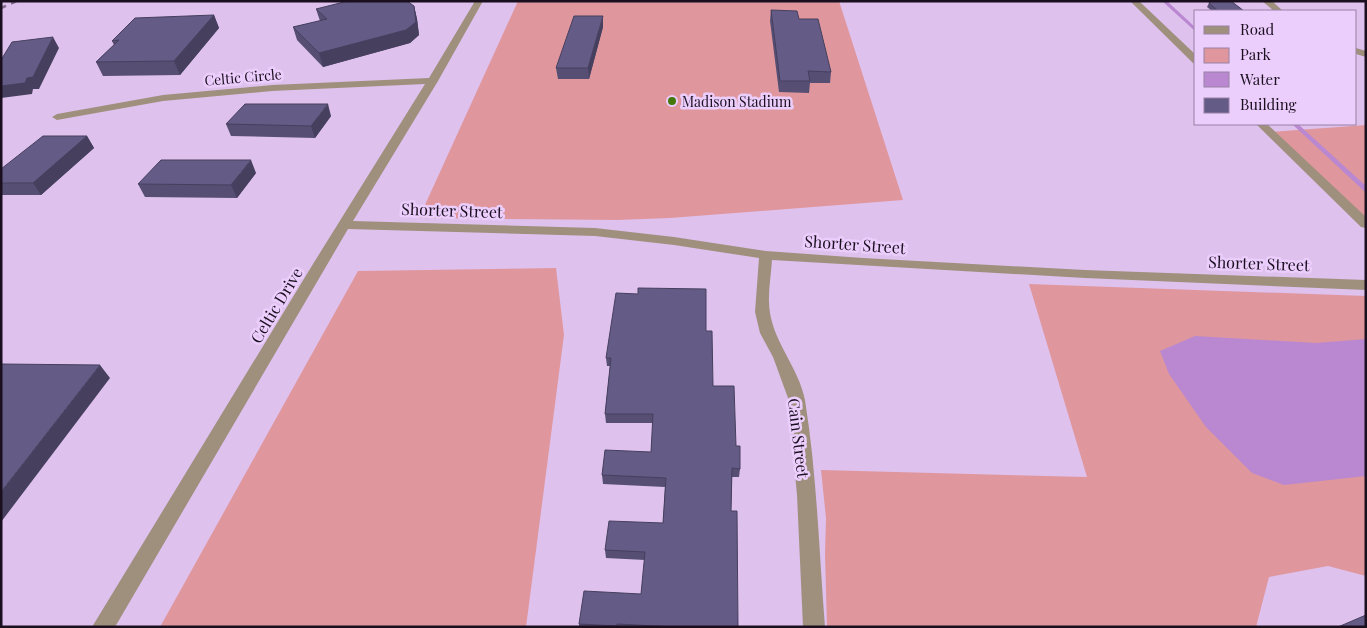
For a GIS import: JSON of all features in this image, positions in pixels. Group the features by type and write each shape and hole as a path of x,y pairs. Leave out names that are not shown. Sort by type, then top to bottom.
{"street":[{"name":"Celtic Drive","path":"103,627 479,1"},
{"path":"1134,1 1194,59"},
{"path":"1266,1 1279,10"},
{"name":"Celtic Circle","path":"57,117 172,97 272,88 433,80"},
{"path":"1262,125 1366,224"},
{"name":"Shorter Street","path":"344,225 595,232 674,241 766,255 1085,274 1366,284"},
{"name":"Cain Street","path":"766,255 762,312 768,333 780,357 796,398 806,495 814,627"}],"green space":[{"name":"Madison Stadium","path":"518,1 839,1 903,200 670,218 617,220 419,218"},
{"path":"1366,125 1366,224 1269,132"},
{"path":"556,268 564,335 526,627 160,627 358,271"},
{"path":"1029,284 1366,296 1366,576 1328,566 1269,577 1256,627 827,627 826,518 821,470 1087,477"}],"water":[{"path":"1195,336 1316,343 1366,339 1366,476 1284,485 1252,473 1206,427 1169,374 1160,351"}],"building":[{"path":"348,1 407,1 414,6 416,22 406,30 319,53 293,27 327,19 316,9"},
{"path":"1210,1 1231,1 1243,10 1217,10 1209,3"},
{"path":"771,10 797,11 799,19 818,19 831,72 808,71 810,81 780,81"},
{"path":"214,15 174,61 96,62 119,40 112,41 135,18"},
{"path":"574,16 603,16 588,68 556,68"},
{"path":"53,37 33,77 27,78 25,83 1,86 1,60 12,42"},
{"path":"245,104 328,104 311,126 226,124"},
{"path":"43,136 87,136 33,183 1,183 1,169"},
{"path":"161,160 251,160 231,185 138,184"},
{"path":"638,288 706,289 706,331 712,331 713,386 734,386 736,446 740,446 740,469 732,468 731,511 737,511 738,627 579,624 584,591 641,594 645,552 605,550 609,521 663,523 666,478 602,475 605,450 651,452 653,414 605,414 611,358 606,358 616,293 638,294"},
{"path":"1,364 100,365 1,492"},
{"path":"1366,615 1366,627 1338,627"}],"waterway":[{"path":"1164,1 1194,29"},
{"path":"1296,125 1366,190"}],"railway":[{"path":"1,8 17,1"}],"place":[{"name":"Madison Stadium","path":"672,101"}]}
